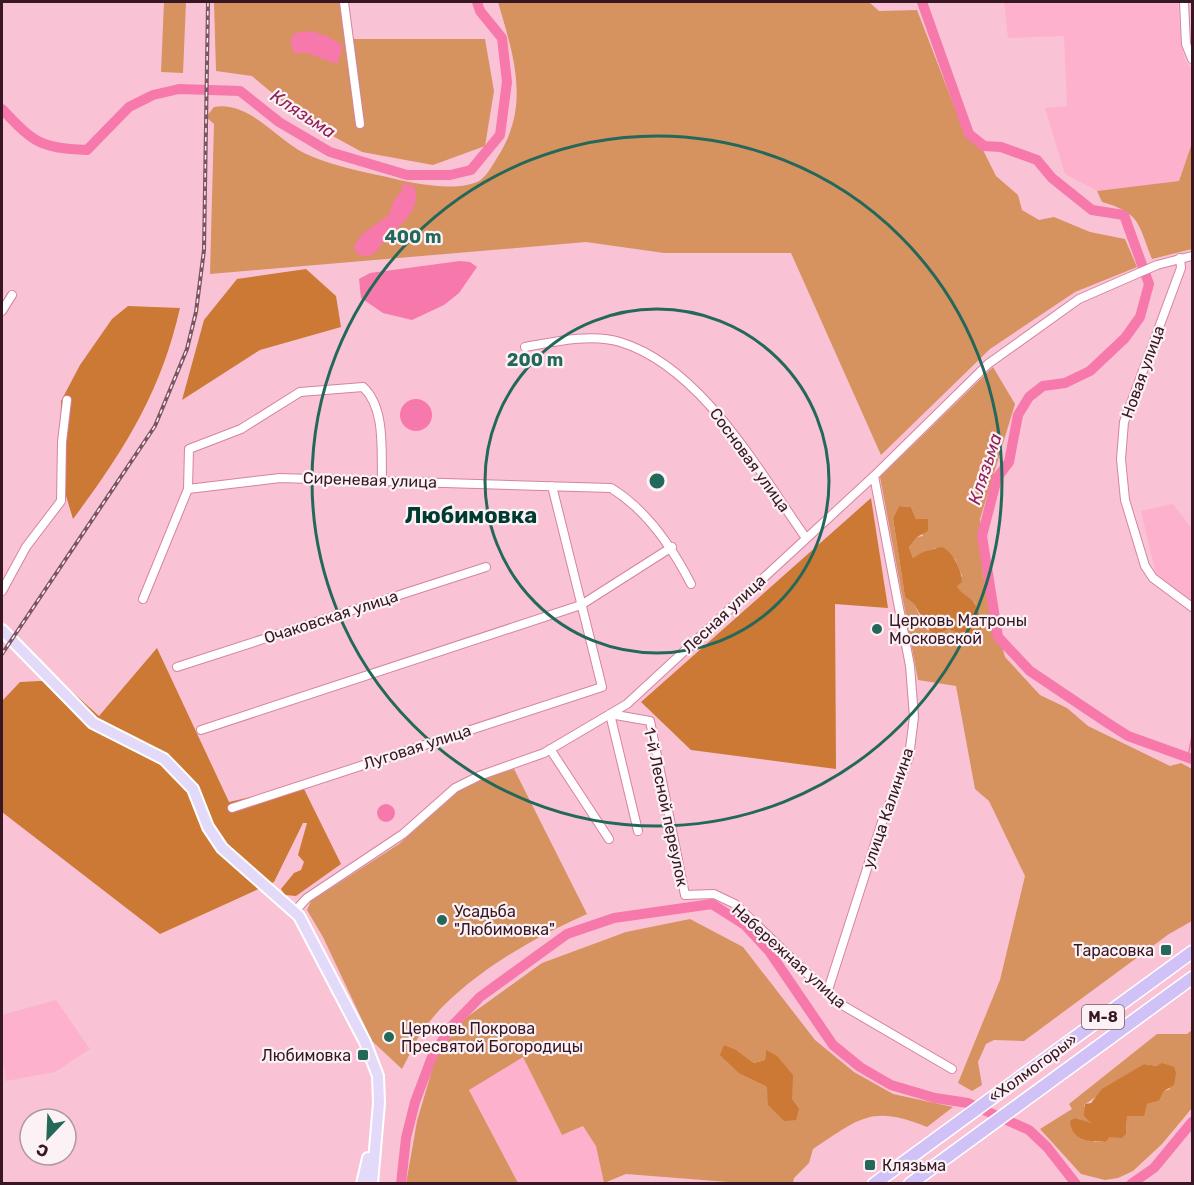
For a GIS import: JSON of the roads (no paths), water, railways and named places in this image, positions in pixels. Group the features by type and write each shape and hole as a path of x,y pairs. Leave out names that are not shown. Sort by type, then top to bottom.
{"highway":[{"name":"«Холмогоры»","path":"874,1184 1192,952"},
{"name":"«Холмогоры»","path":"910,1184 1192,978"}],"main road":[{"path":"2,630 93,723 164,759 193,789 208,827 222,848 295,911 306,926 368,1049 378,1082 372,1184"},
{"path":"362,1184 376,1122"}],"street":[{"path":"344,2 360,124"},
{"path":"1184,2 1186,44 1192,59"},
{"name":"Лесная улица","path":"295,911 307,898 403,834 455,788 479,776 550,749 627,704 874,476 988,364 1079,298 1157,265 1192,256"},
{"name":"Новая улица","path":"1180,258 1181,268 1124,422 1121,459 1125,500 1145,566 1153,578 1192,606"},
{"path":"2,311 12,295"},
{"name":"Сосновая улица","path":"525,347 571,339 619,341 665,362 713,407 806,538"},
{"path":"143,599 188,489 189,449 241,429 300,392 363,387 372,395 380,429 382,481"},
{"path":"2,591 26,547 62,501 62,442 67,400"},
{"name":"улица Калинина","path":"827,993 882,822 909,757 914,717 910,666 874,476"},
{"name":"Сиреневая улица","path":"188,489 280,477 611,488 627,498 672,547 691,584"},
{"path":"552,486 581,605"},
{"path":"201,730 581,605 672,547"},
{"name":"Очаковская улица","path":"177,667 486,567"},
{"name":"Луговая улица","path":"232,808 602,687 581,605"},
{"path":"610,714 638,831"},
{"name":"1-й Лесной переулок","path":"610,714 650,721 685,895"},
{"path":"550,749 609,839"},
{"name":"Набережная улица","path":"685,895 714,894 735,904 827,993 856,1014 952,1069"}],"waterway":[{"name":"Клязьма","path":"2,109 39,142 58,148 87,150 129,107 153,95 179,89 240,91 279,122 330,152 407,175 450,175 471,170 500,135 507,82 502,38 480,11 477,2"},
{"name":"Клязьма","path":"922,2 969,134 984,146 1001,147 1037,160 1052,178 1092,210 1124,215 1149,284 1140,317 1125,338 1090,371 1065,383 1043,386 1029,397 1018,415 1009,462 997,478 982,536 998,637 1030,671 1128,736 1192,759"},
{"path":"1188,757 1192,736"},
{"name":"Клязьма","path":"401,1184 406,1138 415,1102 432,1057 451,1027 480,997 567,934 614,918 712,904 745,925 769,951 833,1045 860,1067 891,1085 935,1098 968,1103 1029,1130 1047,1147 1076,1184"},
{"name":"Клязьма","path":"1131,1184 1154,1168 1192,1122"}],"railway":[{"path":"2,654 155,426 187,349 196,312 204,250 208,2"}],"place":[{"name":"Церковь Матроны Московской","path":"877,629"},
{"name":"Усадьба \"Любимовка\"","path":"442,920"},
{"name":"Тарасовка","path":"1166,950"},
{"name":"Церковь Покрова Пресвятой Богородицы","path":"389,1037"},
{"name":"Любимовка","path":"363,1055"},
{"name":"Клязьма","path":"870,1165"}],"district":[{"name":"Любимовка","path":"471,515"}]}
